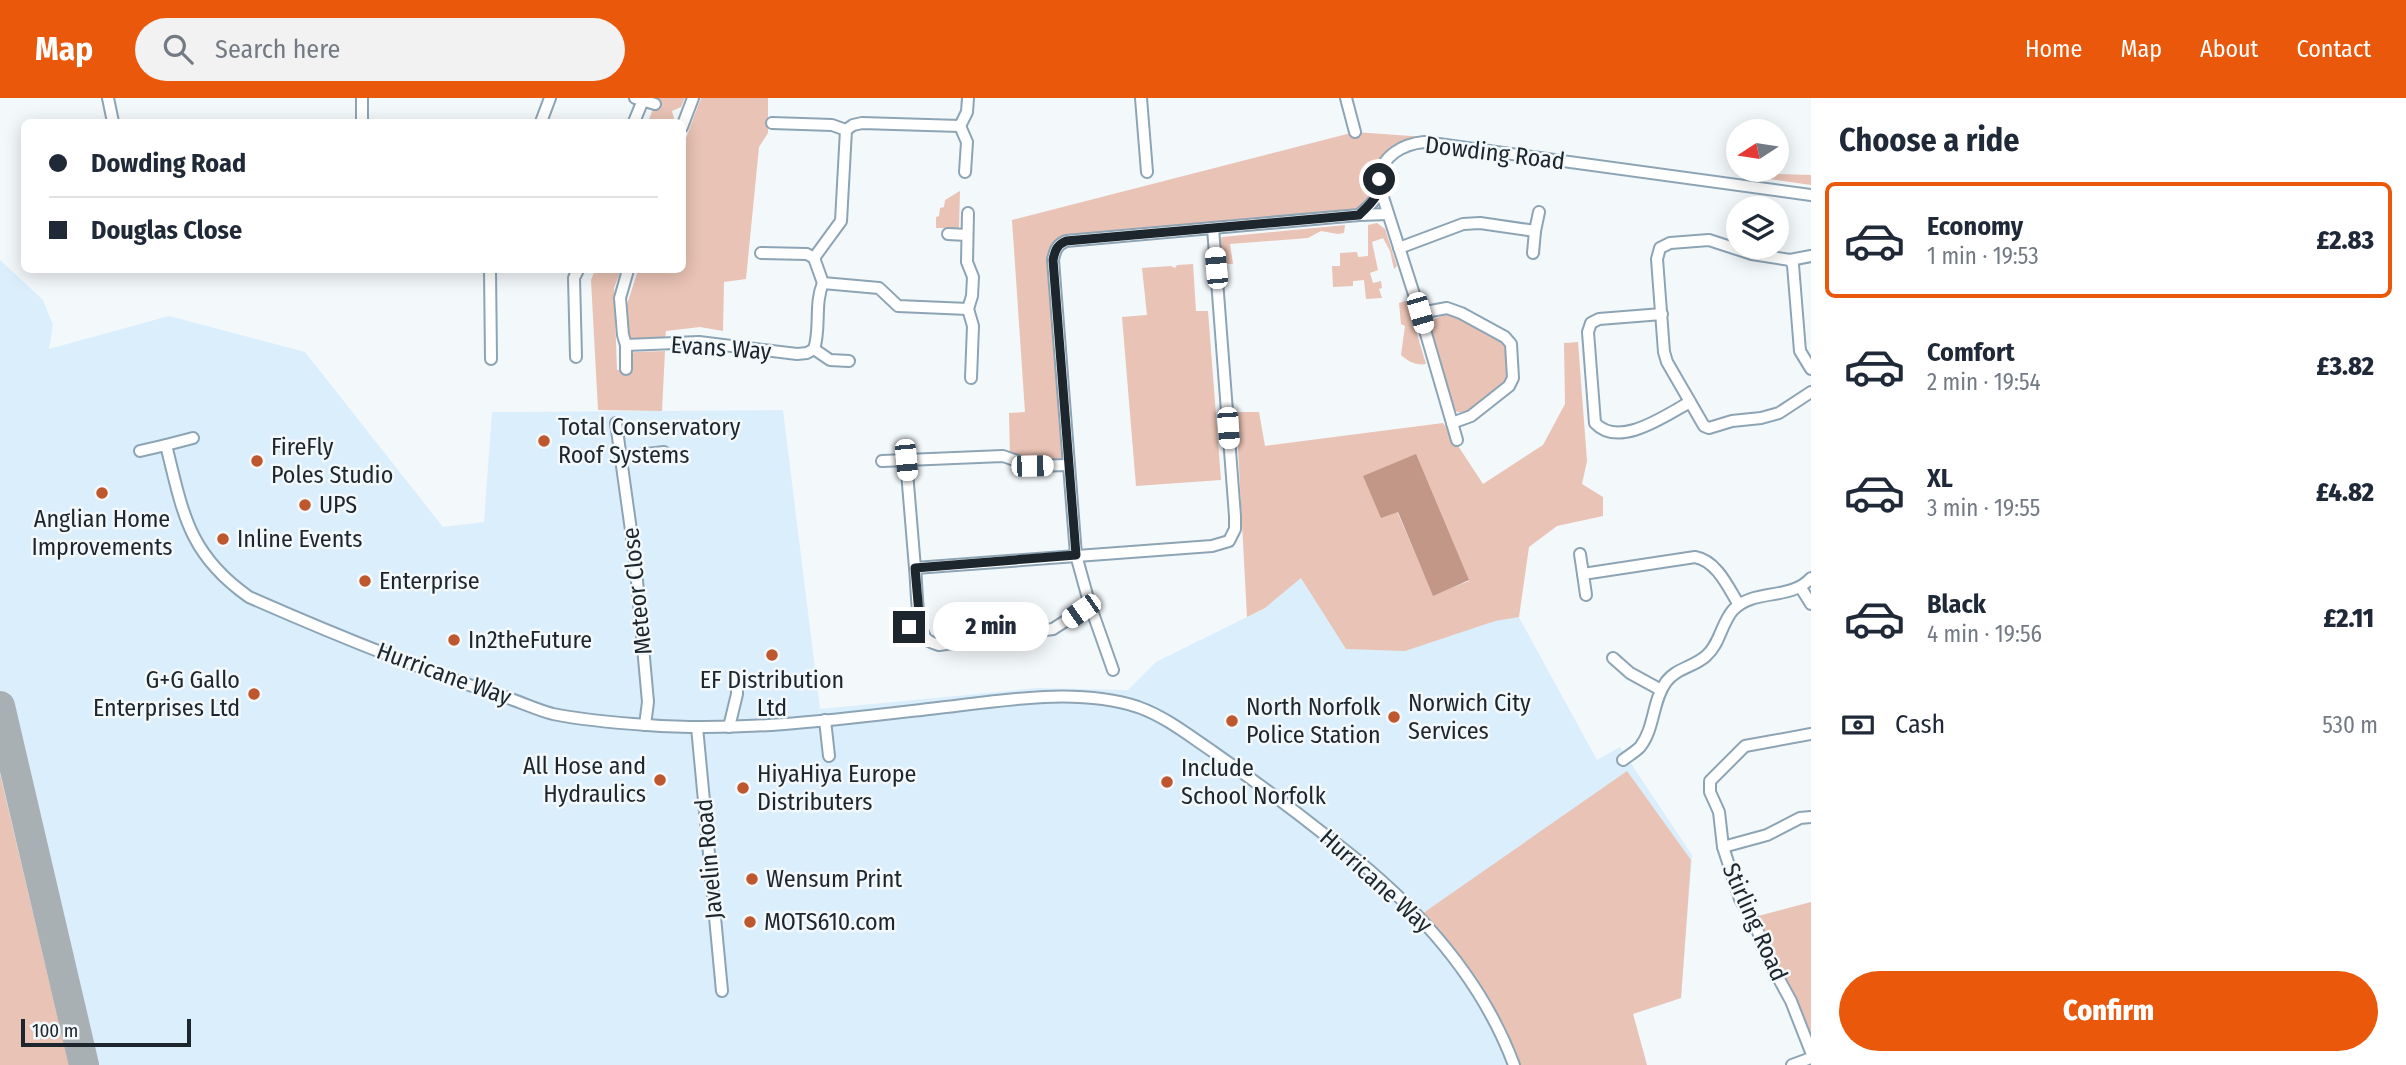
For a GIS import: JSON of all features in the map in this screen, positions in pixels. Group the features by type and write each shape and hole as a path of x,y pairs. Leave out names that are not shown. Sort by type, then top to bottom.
{"street":[{"path":"107,98 112,119"},
{"path":"362,98 362,119"},
{"path":"542,119 550,98"},
{"path":"685,119 693,98"},
{"path":"960,126 967,112 968,98"},
{"path":"1141,98 1147,172"},
{"path":"1346,98 1355,132"},
{"path":"635,119 639,99 655,104"},
{"path":"772,123 801,130 840,126 846,130"},
{"path":"846,130 862,123 960,126"},
{"path":"960,126 972,153 965,172"},
{"path":"814,258 841,221 843,213 846,130"},
{"name":"Dowding Road","path":"1359,215 1372,203 1380,188 1382,168 1388,159 1398,150 1424,142 1811,195"},
{"path":"1380,188 1457,440"},
{"path":"1532,253 1539,212"},
{"path":"968,213 967,262 974,277 968,309 973,326 977,365 971,378"},
{"path":"1113,670 1076,555 1059,353 1054,251 1059,244 1066,241 1388,214"},
{"path":"1399,248 1463,224 1480,223 1535,231"},
{"path":"915,568 1212,545 1229,541 1235,529 1213,228"},
{"path":"948,234 967,235"},
{"path":"1811,256 1790,260 1752,254 1709,240 1663,245 1658,251 1657,259 1664,352 1667,362 1704,426 1709,428 1779,413 1811,392"},
{"path":"761,253 777,259 807,254 814,258 823,283 819,293 817,340 814,349"},
{"path":"1790,260 1793,265 1798,341 1800,351 1811,369"},
{"path":"491,273 491,359"},
{"path":"576,273 574,278 576,357"},
{"path":"626,369 620,298 627,273"},
{"path":"823,283 879,288 892,302 904,307 968,309"},
{"path":"1420,313 1447,308 1505,337 1511,344 1513,377 1509,386 1471,416 1452,423"},
{"path":"1662,314 1599,318 1591,323 1588,332 1595,424 1606,432 1635,431 1690,402"},
{"path":"1798,341 1811,340"},
{"name":"Evans Way","path":"626,345 699,342 797,354 807,354 814,349 830,360 849,361"},
{"name":"Meteor Close","path":"617,423 635,559 648,702 645,725"},
{"path":"140,451 192,438"},
{"name":"Hurricane Way","path":"166,445 184,514 195,542 224,577 249,597 454,681 552,714 645,725 729,727 1026,699 1089,698 1138,707 1164,718 1252,779 1363,864 1419,916 1436,933 1462,970 1489,1013 1514,1065"},
{"path":"622,457 664,452"},
{"path":"882,461 1003,456 1032,466 1069,465"},
{"path":"906,460 915,568 915,626 930,643 939,645 1053,629 1081,611 1089,602"},
{"path":"1580,554 1586,594"},
{"path":"1583,574 1695,557 1712,564 1739,605"},
{"path":"1623,760 1639,748 1648,734 1661,690 1668,679 1706,657 1715,646 1728,617 1739,605 1747,600 1801,588 1811,578"},
{"path":"1801,588 1811,604"},
{"path":"1096,624 1109,619"},
{"path":"1613,658 1628,677 1661,690"},
{"path":"729,727 737,694 737,678"},
{"path":"825,720 829,756"},
{"name":"Javelin Road","path":"697,727 722,991"},
{"name":"Stirling Road","path":"1811,734 1750,743 1710,781 1710,792 1719,812 1723,847 1740,899 1753,920 1774,970 1791,1001 1811,1052"},
{"path":"1723,847 1767,835 1800,818 1811,817"},
{"path":"1792,1065 1811,1058"}],"shaded area":[{"path":"657,98 685,98 681,107 672,111 674,119 649,119"},
{"path":"701,98 768,98 768,133 759,147 746,279 724,282 723,331 700,327 666,331 665,341 633,344 625,338 623,317 637,273 686,273 686,138"},
{"path":"1355,132 1425,137 1388,159 1380,188 1359,215 1066,241 1054,251 1069,465 1032,466 1010,458 1009,413 1025,412 1012,220"},
{"path":"1789,174 1811,175 1811,185 1789,182"},
{"path":"960,191 959,228 936,228 936,217 939,216 940,208 944,207 945,200"},
{"path":"1377,223 1385,229 1397,266 1394,269 1390,251 1383,238 1372,242 1378,270 1370,273 1373,283 1381,281 1382,288 1379,289 1382,298 1366,299 1364,280 1353,281 1353,286 1333,287 1332,266 1340,266 1340,253 1357,252 1358,257 1368,256 1368,225"},
{"path":"1345,225 1344,233 1338,234 1321,231 1308,238 1230,244 1233,264 1219,261 1216,246 1222,237"},
{"path":"0,260 43,300 53,325 49,349 169,316 305,352 443,527 484,522 492,412 783,410 820,709 1038,688 1128,690 1156,662 1265,608 1322,560 1504,590 1597,760 1620,747 1692,855 1681,998 1633,1014 1647,1065 0,1065"},
{"path":"1193,264 1196,311 1208,311 1221,480 1136,486 1122,317 1147,315 1142,268 1175,268 1177,265"},
{"path":"594,273 620,273 614,288 617,370 626,369 628,359 634,352 665,351 662,411 598,410 591,280"},
{"path":"1399,303 1411,303 1411,314 1426,364 1412,362 1401,355 1405,326 1401,324"},
{"path":"1447,313 1505,344 1509,377 1504,388 1471,413 1457,412 1451,406 1428,326"},
{"path":"1578,342 1587,461 1582,484 1603,497 1603,516 1557,526 1529,547 1519,617 1495,621 1405,651 1346,649 1301,578 1265,608 1247,617 1236,412 1259,412 1265,446 1443,423 1483,484 1543,445 1565,404 1564,343","holes":["1397,511 1469,581 1433,595"]},
{"path":"1416,454 1469,580 1433,596 1398,512 1381,518 1363,476"},
{"path":"1627,771 1691,860 1681,998 1633,1014 1647,1065 1514,1065 1489,1013 1419,916"},
{"path":"0,774 69,1065 0,1065"},
{"path":"1811,902 1811,1036 1758,916"}],"taxiway":[{"path":"0,706 84,1065"}],"place":[{"name":"Total Conservatory Roof Systems","path":"544,441"},
{"name":"FireFly Poles Studio","path":"257,461"},
{"name":"Anglian Home Improvements","path":"102,493"},
{"name":"UPS","path":"305,505"},
{"name":"Inline Events","path":"223,539"},
{"name":"Enterprise","path":"365,581"},
{"name":"In2theFuture","path":"454,640"},
{"name":"EF Distribution Ltd","path":"772,655"},
{"name":"G+G Gallo Enterprises Ltd","path":"254,694"},
{"name":"Norwich City Services","path":"1394,717"},
{"name":"North Norfolk Police Station","path":"1232,721"},
{"name":"All Hose and Hydraulics","path":"660,780"},
{"name":"Include School Norfolk","path":"1167,782"},
{"name":"HiyaHiya Europe Distributers","path":"743,788"},
{"name":"Wensum Print","path":"752,879"},
{"name":"MOTS610.com","path":"750,922"}],"route":[{"path":"909,627 920,625 915,568 1076,555 1053,260 1054,251 1059,244 1066,241 1359,215 1372,203 1380,188 1379,179"}]}
